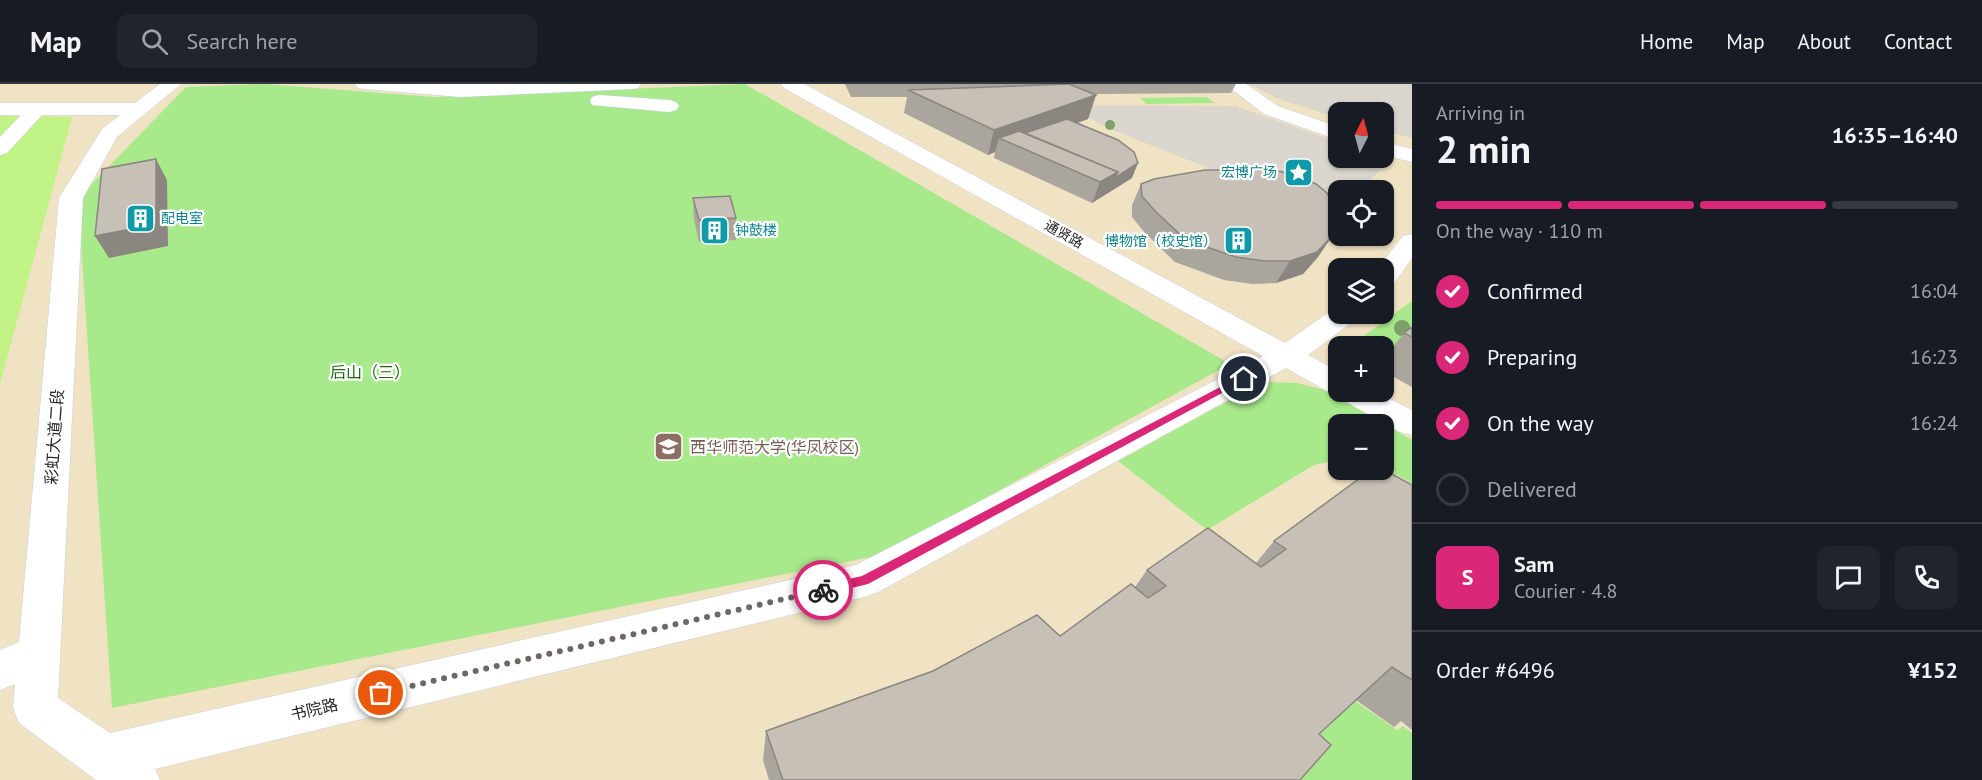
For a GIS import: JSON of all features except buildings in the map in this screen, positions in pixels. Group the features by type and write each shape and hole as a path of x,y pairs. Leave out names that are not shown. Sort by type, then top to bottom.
{"street":[{"name":"彩虹大道二段","path":"136,780 35,708 70,198 109,133 172,84"},
{"path":"364,84 669,106"},
{"path":"460,91 632,84"},
{"name":"通贤路","path":"790,84 1328,379"},
{"path":"1234,84 1271,110 1328,130"},
{"path":"0,109 139,109"},
{"path":"0,150 36,110"},
{"path":"1394,151 1412,156"},
{"path":"1394,265 1412,241"},
{"name":"书院路","path":"105,758 864,580 1286,356 1331,324"},
{"path":"1371,402 1412,424"},
{"path":"0,670 39,654"}],"shaded area":[{"name":"西华师范大学(华凤校区)","path":"0,84 1412,84 1412,780 0,780"},
{"path":"1249,84 1412,84 1412,138 1394,134 1394,102 1328,102 1328,115 1279,99"},
{"name":"宏博广场","path":"1062,105 1235,106 1328,139 1328,168 1382,168 1371,180 1328,180 1328,212 1251,185 1115,131"}],"green space":[{"name":"后山（三）","path":"264,84 434,97 745,84 1230,364 881,555 112,708 78,198 186,87"},
{"path":"1207,97 1215,103 1146,104 1140,98"},
{"path":"0,116 72,117 0,384"},
{"path":"1412,301 1412,337 1394,351 1394,336 1364,336 1380,324 1394,324 1394,314"},
{"path":"1263,382 1297,383 1325,390 1328,392 1328,402 1346,402 1367,414 1328,414 1328,462 1314,465 1207,530 1118,461"},
{"path":"1394,430 1412,440 1412,484 1394,474"},
{"path":"1355,701 1397,730 1403,726 1412,733 1412,780 1291,780 1289,763"}],"way so far":[{"path":"381,693 823,590"}],"place":[{"name":"宏博广场","path":"1298,172"},
{"name":"配电室","path":"140,218"},
{"name":"钟鼓楼","path":"714,230"},
{"name":"博物馆（校史馆）","path":"1238,241"},
{"name":"西华师范大学(华凤校区)","path":"669,447"}],"route":[{"path":"823,590 864,580 1244,379"}]}
